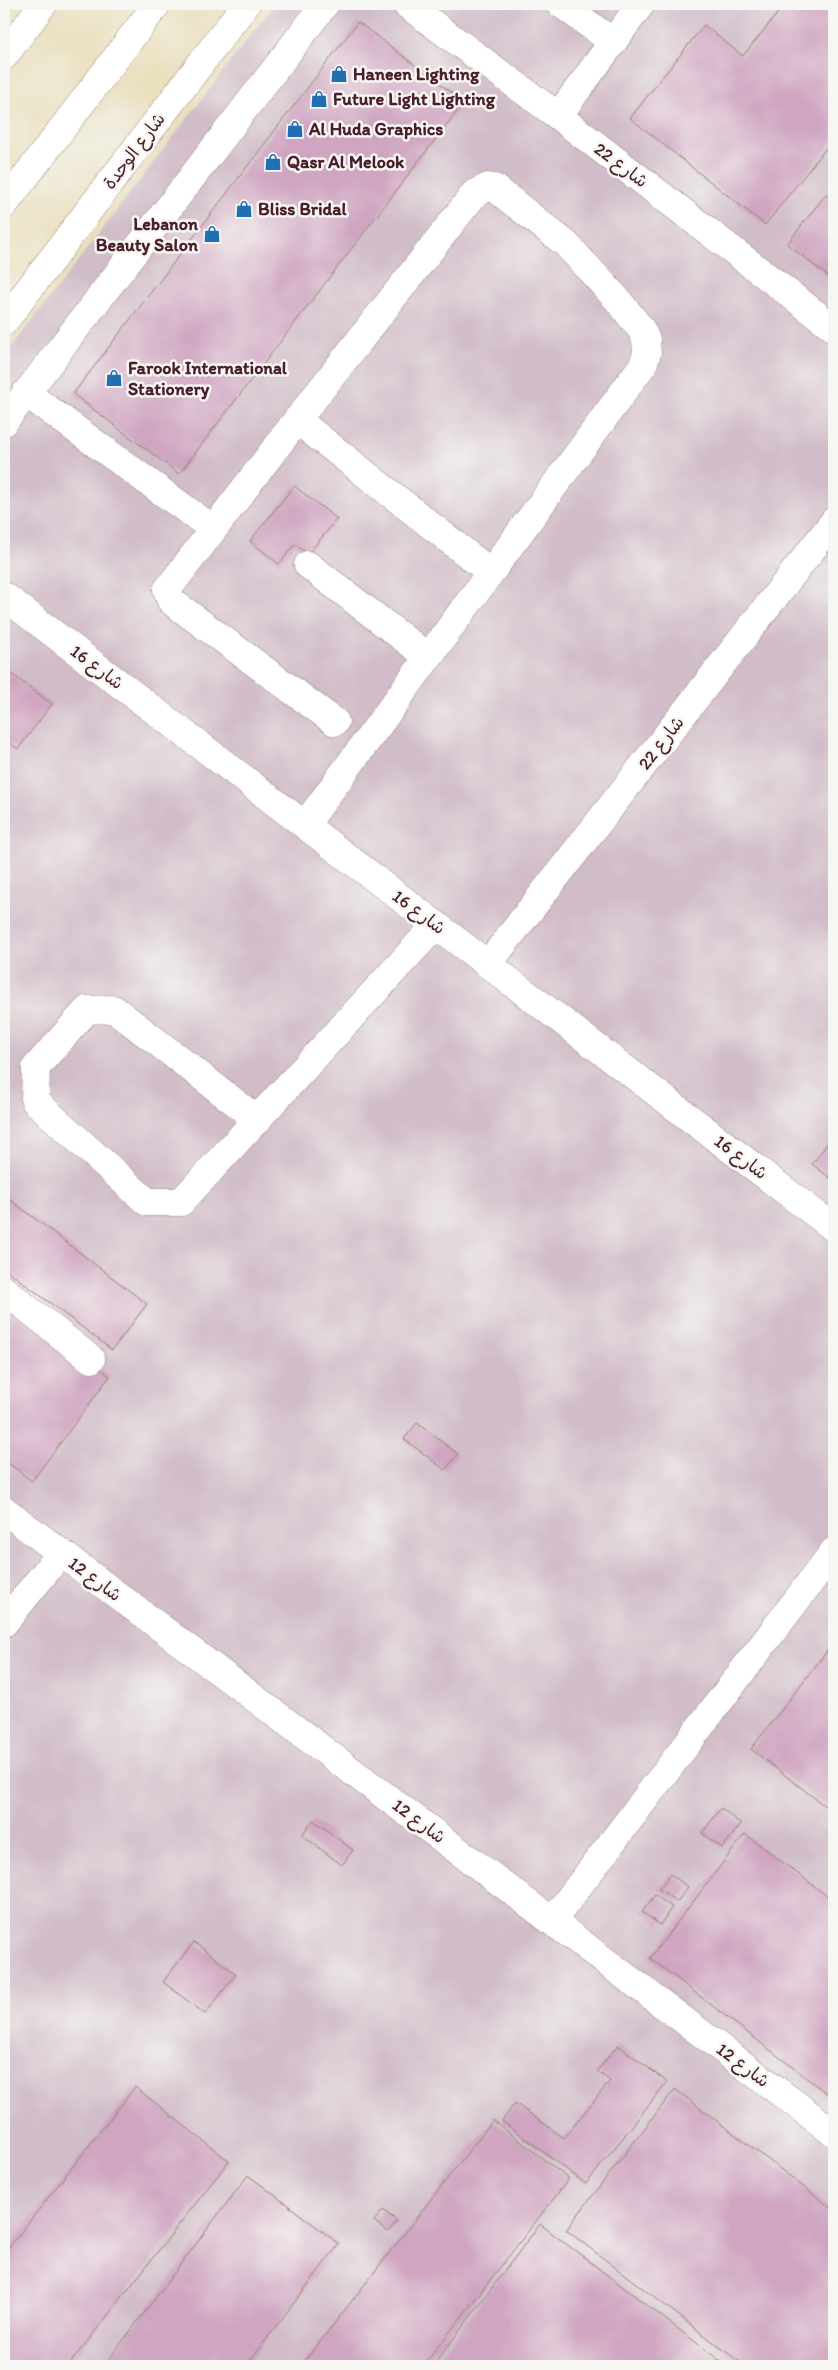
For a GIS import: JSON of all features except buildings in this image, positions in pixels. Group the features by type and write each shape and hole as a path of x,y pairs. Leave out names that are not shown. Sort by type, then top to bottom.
{"main road":[{"path":"4,56 43,4"},
{"path":"4,205 157,4"},
{"name":"شارع الوحدة","path":"4,322 246,4"},
{"path":"4,422 325,4"},
{"name":"شارع 22","path":"406,4 558,116 834,328"},
{"path":"561,4 613,42"},
{"path":"558,116 641,4"},
{"path":"305,825 644,365 648,353 646,340 641,329 601,280 566,244 501,191 488,187 475,193 297,420 168,590 168,598 335,722"},
{"path":"26,393 213,529"},
{"path":"297,420 490,572"},
{"name":"شارع 22","path":"488,964 834,521"},
{"path":"308,565 428,657"},
{"name":"شارع 16","path":"4,596 834,1228"},
{"path":"258,1120 114,1009 87,1010 36,1067 35,1101 147,1202 182,1202 258,1120 436,925"},
{"path":"4,1290 91,1358"},
{"name":"شارع 12","path":"4,1510 552,1920 834,2134"},
{"path":"552,1920 834,1551"},
{"path":"4,1623 61,1553"}],"shaded area":[{"path":"275,4 834,4 834,2366 4,2366 4,357"}],"place":[{"name":"Haneen Lighting","path":"339,74"},
{"name":"Future Light Lighting","path":"319,99"},
{"name":"Al Huda Graphics","path":"295,129"},
{"name":"Qasr Al Melook","path":"273,162"},
{"name":"Bliss Bridal","path":"244,209"},
{"name":"Lebanon Beauty Salon","path":"212,234"},
{"name":"Farook International Stationery","path":"114,378"}]}
